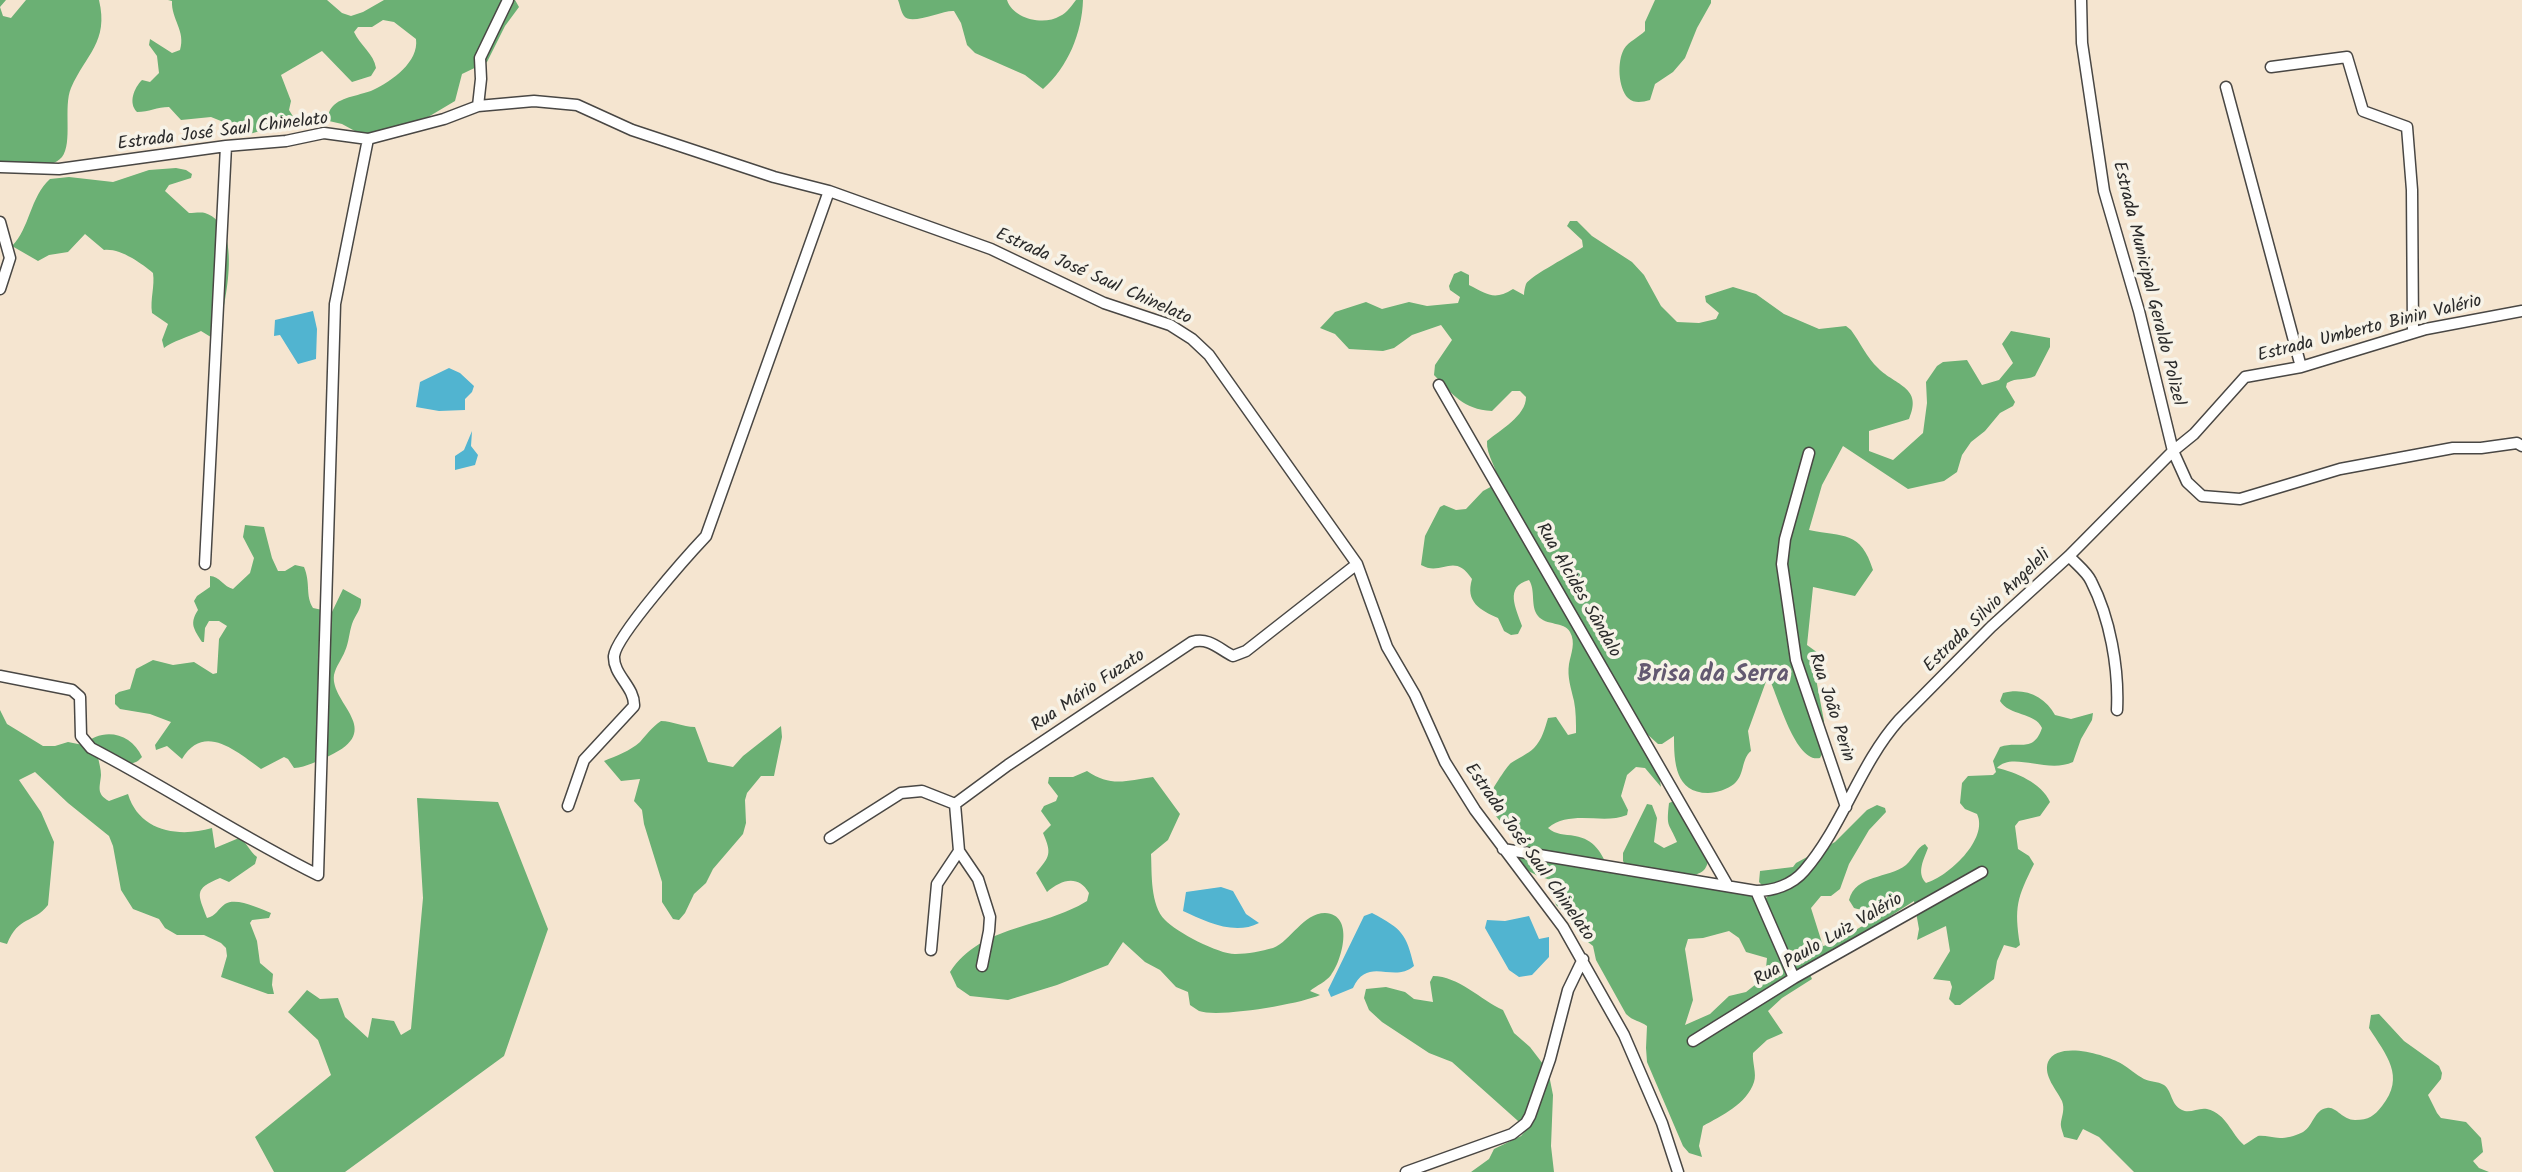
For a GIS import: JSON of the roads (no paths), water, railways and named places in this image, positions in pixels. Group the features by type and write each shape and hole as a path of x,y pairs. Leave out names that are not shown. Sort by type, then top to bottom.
{"street":[{"path":"478,106 480,58 508,0"},
{"name":"Estrada Municipal Geraldo Polizel","path":"2081,0 2082,43 2104,191 2139,311 2173,451"},
{"path":"2271,67 2347,57 2363,111 2407,127 2412,191 2413,333"},
{"path":"2226,87 2301,368"},
{"name":"Estrada José Saul Chinelato","path":"0,167 59,169 226,146 286,141 324,133 368,139 444,119 478,106 534,102 577,106 632,131 774,177 829,191 990,249 1104,303 1170,325 1209,355 1357,564 1387,647 1415,695 1445,762 1475,810 1563,927 1624,1035 1662,1123 1678,1172"},
{"path":"0,676 72,690 80,697 81,736 91,748 318,875 335,304 368,139"},
{"path":"205,564 226,146"},
{"path":"568,806 584,760 634,706 632,693 615,664 615,652 670,575 706,536 829,191"},
{"path":"0,222 10,258 0,289"},
{"name":"Estrada Umberto Binin Valério","path":"2173,451 2194,434 2245,377 2301,368 2413,333 2522,311"},
{"name":"Rua Alcides Sândalo","path":"1439,385 1728,886"},
{"path":"2173,451 2187,482 2202,496 2240,499 2340,469 2453,447 2481,448 2517,443 2522,446"},
{"name":"Estrada Silvio Angeleli","path":"1503,849 1756,891 1780,888 1803,872 1846,807 1856,782 1888,732 1991,627 2069,556 2173,451"},
{"name":"Rua João Perin","path":"1809,453 1785,539 1782,564 1796,660 1846,807"},
{"path":"2069,556 2090,578 2101,605 2115,667 2117,710"},
{"name":"Rua Mário Fuzato","path":"955,804 1008,765 1192,642 1211,642 1233,656 1246,651 1357,564"},
{"path":"830,838 901,793 922,791 955,804 958,851 978,879 990,917 982,966"},
{"path":"930,950 937,884 958,851"},
{"name":"Rua Paulo Luiz Valério","path":"1693,1041 1794,978 1982,872"},
{"path":"1756,891 1794,978"},
{"path":"1406,1172 1512,1134 1526,1123 1550,1059 1568,990 1583,959"}],"water":[{"path":"313,311 317,329 316,359 298,364 280,335 274,336 275,320"},
{"path":"449,368 460,373 474,386 465,399 465,410 439,411 416,407 420,382"},
{"path":"472,431 471,446 478,455 475,465 455,470 455,456 464,450"},
{"path":"1221,887 1233,891 1246,914 1259,923 1249,927 1230,928 1210,923 1183,911 1186,892"},
{"path":"1372,913 1401,933 1414,966 1406,971 1366,973 1353,988 1331,997 1328,990 1364,916"},
{"path":"1529,916 1539,939 1549,937 1549,957 1532,975 1519,977 1509,970 1485,928 1487,920 1505,921"}],"district":[{"name":"Brisa da Serra","path":"1713,677"}]}
